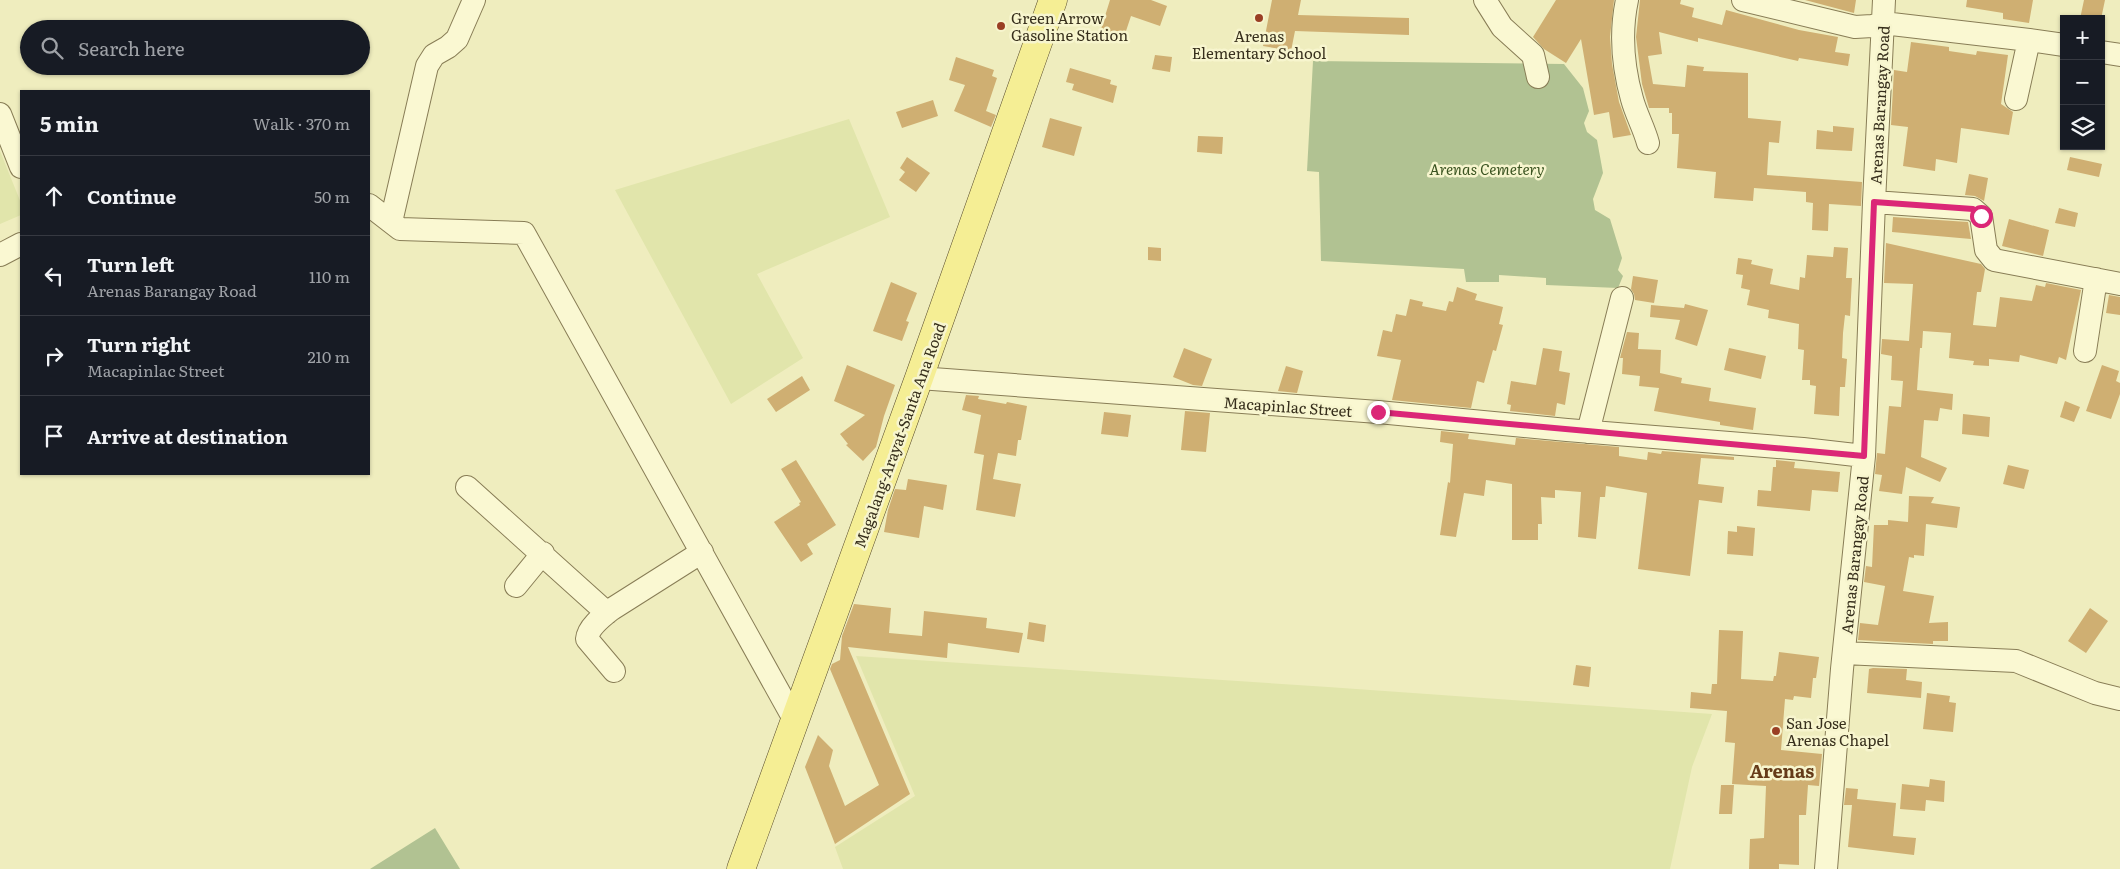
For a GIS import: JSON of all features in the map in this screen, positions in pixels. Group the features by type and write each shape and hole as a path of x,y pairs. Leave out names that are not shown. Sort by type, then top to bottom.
{"main road":[{"name":"Magalang-Arayat-Santa Ana Road","path":"741,869 919,378 1053,0"}],"street":[{"path":"391,222 427,66 434,56 457,39 474,0"},
{"path":"1485,0 1502,27 1533,55 1538,77"},
{"path":"1627,0 1622,27 1623,48 1632,102 1645,130 1648,143"},
{"path":"1743,0 1855,26 1872,26 1883,22 2060,44"},
{"name":"Arenas Barangay Road","path":"1826,869 1844,653 1864,456 1884,0"},
{"path":"2016,99 2029,40"},
{"path":"2105,53 2120,55"},
{"path":"0,114 20,164"},
{"path":"1874,202 1973,209 1981,216 1986,250 1994,260 2120,284"},
{"path":"370,206 400,229 524,232 795,721"},
{"path":"0,255 20,245"},
{"path":"2085,351 2096,279"},
{"path":"1588,432 1622,298"},
{"name":"Macapinlac Street","path":"919,378 1378,412 1864,456"},
{"path":"467,487 607,612"},
{"path":"614,671 587,639 587,634 607,612 702,552"},
{"path":"516,586 543,553"},
{"path":"1844,653 2016,661 2095,693 2120,699"}],"green space":[{"name":"Arenas Cemetery","path":"1313,61 1564,64 1583,88 1589,111 1584,123 1587,132 1597,140 1603,173 1593,199 1595,210 1610,219 1622,258 1618,270 1623,276 1618,288 1546,285 1546,278 1499,275 1499,282 1466,282 1464,269 1321,261 1319,172 1307,171"},
{"path":"849,119 890,217 757,274 803,358 731,404 615,190"},
{"path":"0,151 20,201 20,215 0,224"},
{"path":"856,656 1712,714 1692,767 1670,869 843,869 835,847 915,796"},
{"path":"435,828 460,869 370,869"}],"building":[{"path":"1110,0 1151,0 1167,6 1160,26 1131,16 1124,37 1101,29"},
{"path":"1272,0 1301,0 1298,15 1409,18 1409,35 1295,31 1291,51 1263,46"},
{"path":"1556,0 1614,0 1610,37 1612,64 1619,102 1631,135 1613,138 1609,112 1594,115 1581,39 1566,63 1544,49 1533,37"},
{"path":"1640,0 1681,0 1680,4 1694,8 1692,17 1722,25 1726,10 1799,30 1838,37 1835,52 1850,54 1848,66 1799,58 1798,61 1698,38 1698,42 1659,32 1662,54 1648,56 1653,84 1685,87 1687,65 1704,67 1703,71 1748,73 1748,118 1781,121 1779,143 1769,142 1767,175 1862,182 1861,206 1829,204 1828,231 1812,230 1813,203 1806,202 1806,192 1754,188 1753,201 1714,198 1716,172 1677,168 1679,134 1672,134 1672,113 1669,113 1669,108 1649,108 1642,84 1636,37"},
{"path":"1805,0 1856,0 1854,13"},
{"path":"1967,0 2033,0 2029,23 2003,19 2003,13 1966,7"},
{"path":"2084,0 2105,0 2102,15 2081,15"},
{"path":"1911,42 1949,47 1949,51 1976,55 1977,51 2008,55 2001,104 2013,112 2009,135 1961,128 1957,163 1936,159 1935,171 1903,166 1908,127 1891,125 1894,70 1907,72"},
{"path":"1155,55 1172,57 1170,72 1152,69"},
{"path":"956,57 994,70 992,76 997,78 986,111 996,115 991,127 954,111 965,85 949,80"},
{"path":"1070,68 1111,80 1110,84 1117,86 1113,103 1072,90 1074,84 1066,82"},
{"path":"933,100 938,116 902,128 896,112"},
{"path":"1050,118 1082,127 1074,156 1042,147"},
{"path":"1833,126 1854,128 1852,151 1816,149 1817,130 1833,132"},
{"path":"1198,136 1223,137 1222,154 1197,152"},
{"path":"907,157 930,173 916,192 899,180 905,172 900,168"},
{"path":"2070,157 2102,164 2099,177 2067,170"},
{"path":"1969,174 1988,178 1984,201 1975,196 1965,195"},
{"path":"2059,208 2078,213 2075,227 2055,223"},
{"path":"1893,217 1968,222 1971,239 1892,232"},
{"path":"2009,219 2049,230 2043,256 2002,246"},
{"path":"1886,243 1981,264 1985,269 1981,292 1977,292 1973,325 1996,327 2000,297 2032,301 2036,285 2045,287 2046,283 2081,290 2066,360 2059,357 2057,364 2020,355 2019,362 1989,359 1989,366 1973,365 1974,361 1949,358 1951,333 1923,331 1917,390 1953,394 1952,410 1940,408 1938,421 1924,420 1921,457 1947,468 1940,482 1906,467 1902,494 1879,491 1882,475 1875,474 1877,453 1885,454 1889,406 1901,407 1903,381 1891,380 1892,356 1881,354 1882,339 1909,341 1913,284 1884,283"},
{"path":"1148,247 1161,248 1161,261 1148,260"},
{"path":"1834,247 1848,248 1846,278 1852,278 1850,316 1845,315 1843,333 1842,358 1847,359 1845,387 1840,387 1839,416 1814,414 1816,386 1810,385 1810,380 1802,380 1804,350 1798,349 1799,324 1768,318 1769,310 1747,305 1750,290 1741,288 1743,275 1736,274 1738,258 1752,260 1751,264 1773,269 1770,284 1799,290 1800,277 1805,278 1807,255 1833,257"},
{"path":"1633,276 1658,280 1654,303 1635,300 1631,289"},
{"path":"891,282 917,293 906,321 909,322 902,341 873,331"},
{"path":"1457,287 1477,294 1475,300 1503,307 1499,324 1503,325 1496,351 1493,350 1484,383 1477,381 1471,408 1392,400 1401,360 1377,356 1383,330 1392,332 1396,314 1406,316 1410,299 1423,302 1422,306 1446,311 1449,301 1453,302"},
{"path":"2109,295 2120,297 2120,315 2106,313"},
{"path":"1685,304 1708,310 1697,346 1675,339 1680,320 1650,317 1651,305 1684,308"},
{"path":"1627,332 1639,333 1638,349 1661,350 1660,373 1682,378 1681,383 1711,388 1709,401 1756,408 1753,430 1720,425 1720,422 1654,411 1659,388 1639,386 1640,376 1622,374 1623,358 1620,358"},
{"path":"1184,348 1212,359 1202,386 1193,385 1173,377"},
{"path":"1543,348 1562,351 1559,371 1570,373 1565,405 1557,403 1555,416 1510,411 1511,405 1507,404 1511,381 1536,385"},
{"path":"1729,348 1766,356 1761,379 1724,370"},
{"path":"847,365 895,385 876,447 863,461 846,445 848,444 840,434 865,415 834,401"},
{"path":"2102,365 2119,371 2116,381 2120,383 2120,394 2111,419 2086,411"},
{"path":"1286,366 1303,371 1297,393 1278,391"},
{"path":"802,376 810,390 776,412 767,399"},
{"path":"966,395 979,396 978,399 1027,406 1016,456 998,453 993,479 1021,484 1015,517 976,510 984,455 974,453 981,415 962,410"},
{"path":"2065,401 2080,407 2074,422 2060,417"},
{"path":"1185,411 1210,413 1206,452 1181,450"},
{"path":"1104,412 1131,415 1128,437 1101,434"},
{"path":"1963,414 1990,417 1989,437 1962,434"},
{"path":"1441,431 1469,434 1468,439 1515,445 1516,438 1619,447 1619,456 1647,460 1648,452 1661,454 1662,451 1734,457 1734,460 1701,458 1698,484 1724,487 1722,503 1699,500 1690,576 1638,569 1647,493 1606,486 1605,497 1600,497 1596,539 1578,537 1581,492 1555,490 1555,498 1541,497 1542,524 1538,524 1538,540 1512,540 1512,484 1486,480 1484,496 1464,493 1456,537 1440,535 1448,482 1450,483 1453,444 1440,442"},
{"path":"796,460 836,525 807,544 813,554 801,562 774,522 800,505 799,503 801,502 781,469"},
{"path":"1776,460 1795,462 1794,468 1840,472 1838,492 1812,490 1810,511 1757,506 1758,490 1771,491 1773,467 1776,467"},
{"path":"2008,465 2029,470 2024,489 2003,484"},
{"path":"908,479 947,485 943,510 924,506 919,538 884,532 888,510 895,489 906,490"},
{"path":"1909,496 1934,497 1931,503 1960,507 1957,528 1926,524 1924,556 1914,555 1914,558 1909,557 1903,591 1934,596 1929,623 1948,622 1948,641 1933,641 1933,644 1858,640 1860,623 1878,625 1885,586 1864,582 1866,566 1872,567 1874,525 1888,525 1888,520 1908,522"},
{"path":"1737,526 1755,528 1753,556 1727,554 1728,531 1737,532"},
{"path":"854,604 891,608 889,633 922,636 924,611 987,618 986,628 1023,633 1019,653 948,643 947,658 848,647 910,794 835,844 805,767 818,735 833,750 829,766 845,806 879,785 830,669 832,664 840,660 842,636"},
{"path":"2090,608 2108,621 2086,653 2068,641"},
{"path":"1029,622 1046,625 1044,642 1027,639"},
{"path":"1719,630 1743,631 1741,679 1773,681 1774,676 1776,676 1779,652 1819,657 1816,678 1813,678 1811,698 1794,696 1793,700 1785,699 1781,750 1822,754 1819,786 1808,785 1806,815 1799,815 1799,865 1779,864 1779,869 1749,869 1750,839 1764,838 1766,786 1732,784 1735,743 1725,742 1727,711 1690,708 1691,692 1711,694 1712,684 1717,684"},
{"path":"1576,665 1591,667 1589,687 1573,685"},
{"path":"1869,669 1907,669 1906,680 1922,682 1921,698 1867,693"},
{"path":"1927,693 1950,696 1949,702 1956,703 1953,732 1923,729"},
{"path":"1930,779 1945,781 1944,802 1926,800 1925,811 1900,809 1902,784 1929,787"},
{"path":"1721,785 1734,785 1732,814 1719,814"},
{"path":"1846,788 1858,789 1857,799 1896,803 1893,836 1916,838 1914,855 1848,847 1852,805 1844,805"}],"place":[{"name":"Arenas Elementary School","path":"1259,18"},
{"name":"Green Arrow Gasoline Station","path":"1001,26"},
{"name":"San Jose Arenas Chapel","path":"1776,731"}],"district":[{"name":"Arenas","path":"1782,770"}],"route":[{"path":"1378,412 1864,456 1874,202 1973,209 1981,216"}]}
